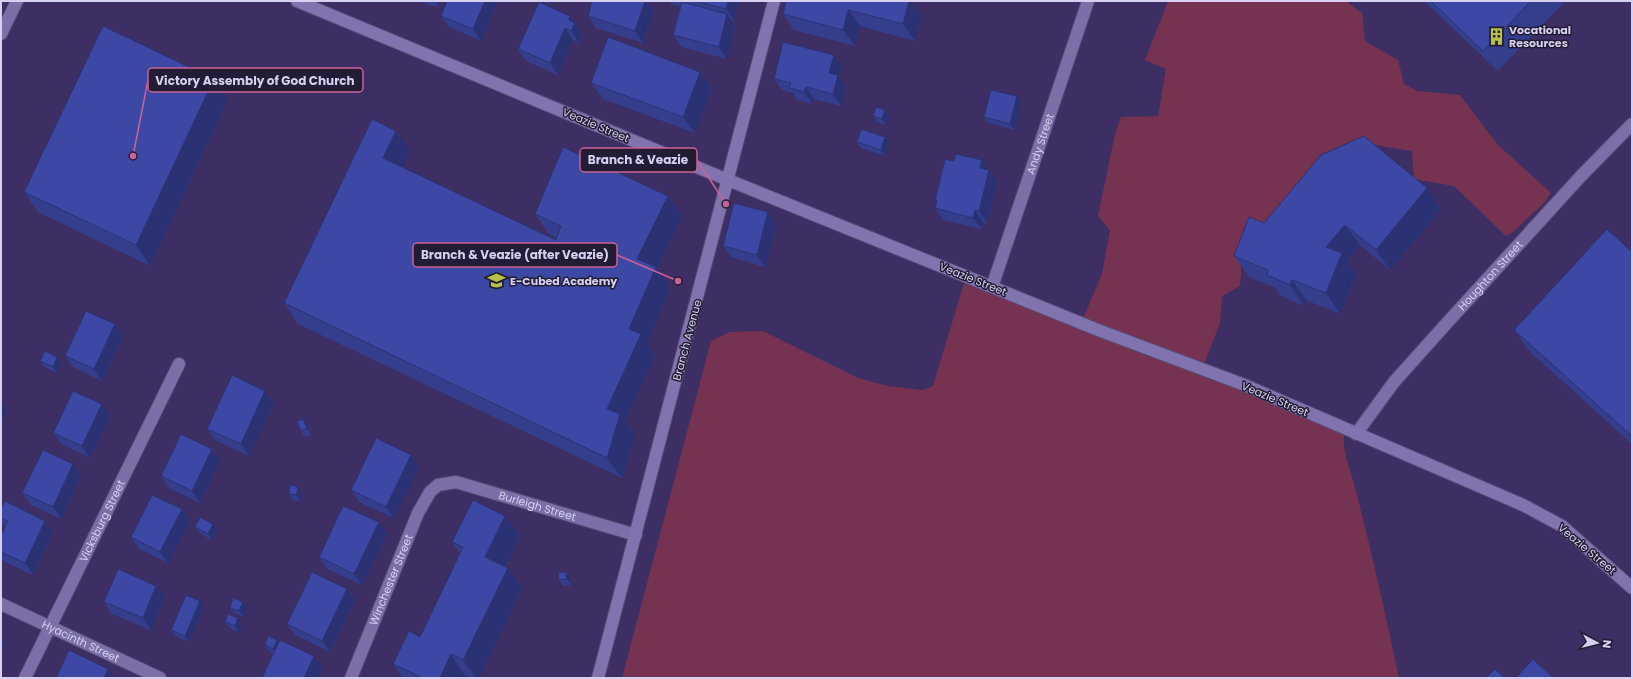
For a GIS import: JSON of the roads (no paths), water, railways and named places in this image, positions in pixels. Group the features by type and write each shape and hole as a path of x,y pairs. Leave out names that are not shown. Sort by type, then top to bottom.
{"street":[{"path":"1,34 17,1"},
{"name":"Veazie Street","path":"297,1 728,180 1098,330 1242,384 1523,506 1562,526 1632,588"},
{"name":"Branch Avenue","path":"598,678 774,1"},
{"name":"Andy Street","path":"992,287 1088,1"},
{"name":"Houghton Street","path":"1356,434 1394,382 1581,176 1632,124"},
{"name":"Vicksburg Street","path":"25,678 179,364"},
{"name":"Burleigh Street","path":"438,485 456,482 636,535"},
{"name":"Winchester Street","path":"351,678 418,514 430,492 438,485"},
{"name":"Hyacinth Street","path":"1,604 160,678"}],"place":[{"name":"Vocational Resources","path":"1496,36"},
{"name":"Victory Assembly of God Church","path":"133,156"},
{"name":"Branch & Veazie","path":"726,204"},
{"name":"E-Cubed Academy","path":"497,281"},
{"name":"Branch & Veazie (after Veazie)","path":"678,281"}]}
